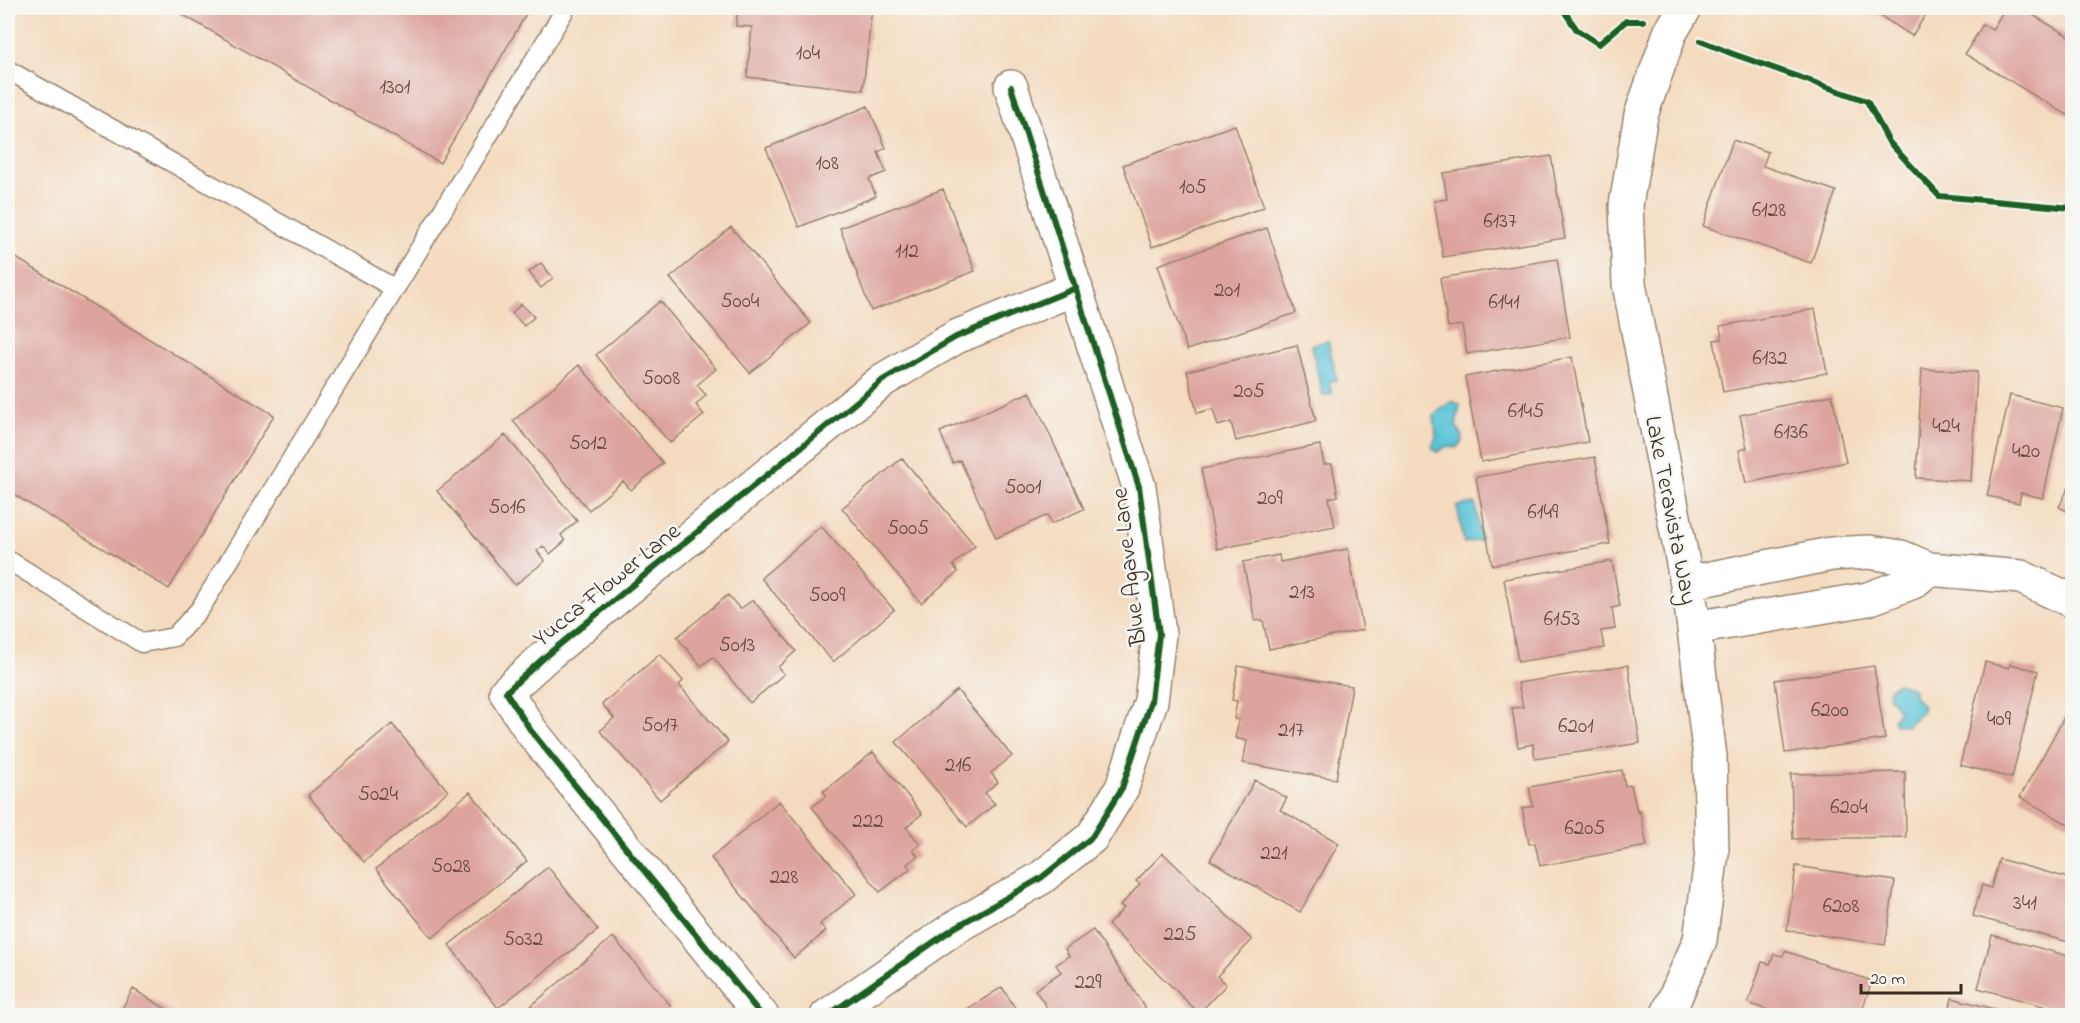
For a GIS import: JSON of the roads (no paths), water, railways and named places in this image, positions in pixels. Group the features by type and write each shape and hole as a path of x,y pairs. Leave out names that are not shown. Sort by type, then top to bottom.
{"street":[{"name":"Lake Teravista Way","path":"1667,1016 1700,939 1712,853 1710,757 1687,583 1629,284 1626,205 1641,115 1670,33 1685,8"},
{"name":"Blue Agave Lane","path":"827,1016 849,998 954,928 1041,878 1092,837 1122,789 1151,701 1159,634 1139,487 1011,87"},
{"name":"Yucca Flower Lane","path":"762,1016 531,730 506,692 547,655 883,380 956,337 1076,288"},
{"path":"1687,583 1831,554 1869,552 1901,557 1929,569 2021,577 2073,601"},
{"path":"1694,628 1868,599 1913,582 1929,569"}],"lane":[{"path":"8,560 142,643 174,638 200,609 566,8"},
{"path":"8,70 394,288"}],"water":[{"path":"1328,341 1337,380 1329,382 1332,394 1323,396 1311,345"},
{"path":"1452,401 1460,405 1456,426 1462,435 1462,442 1456,448 1447,446 1437,452 1432,447 1436,436 1434,415"},
{"path":"1475,503 1481,540 1464,543 1457,506"},
{"path":"1898,683 1913,688 1915,697 1923,706 1921,712 1906,726 1895,724 1893,719 1899,711 1888,695 1890,688"}]}
